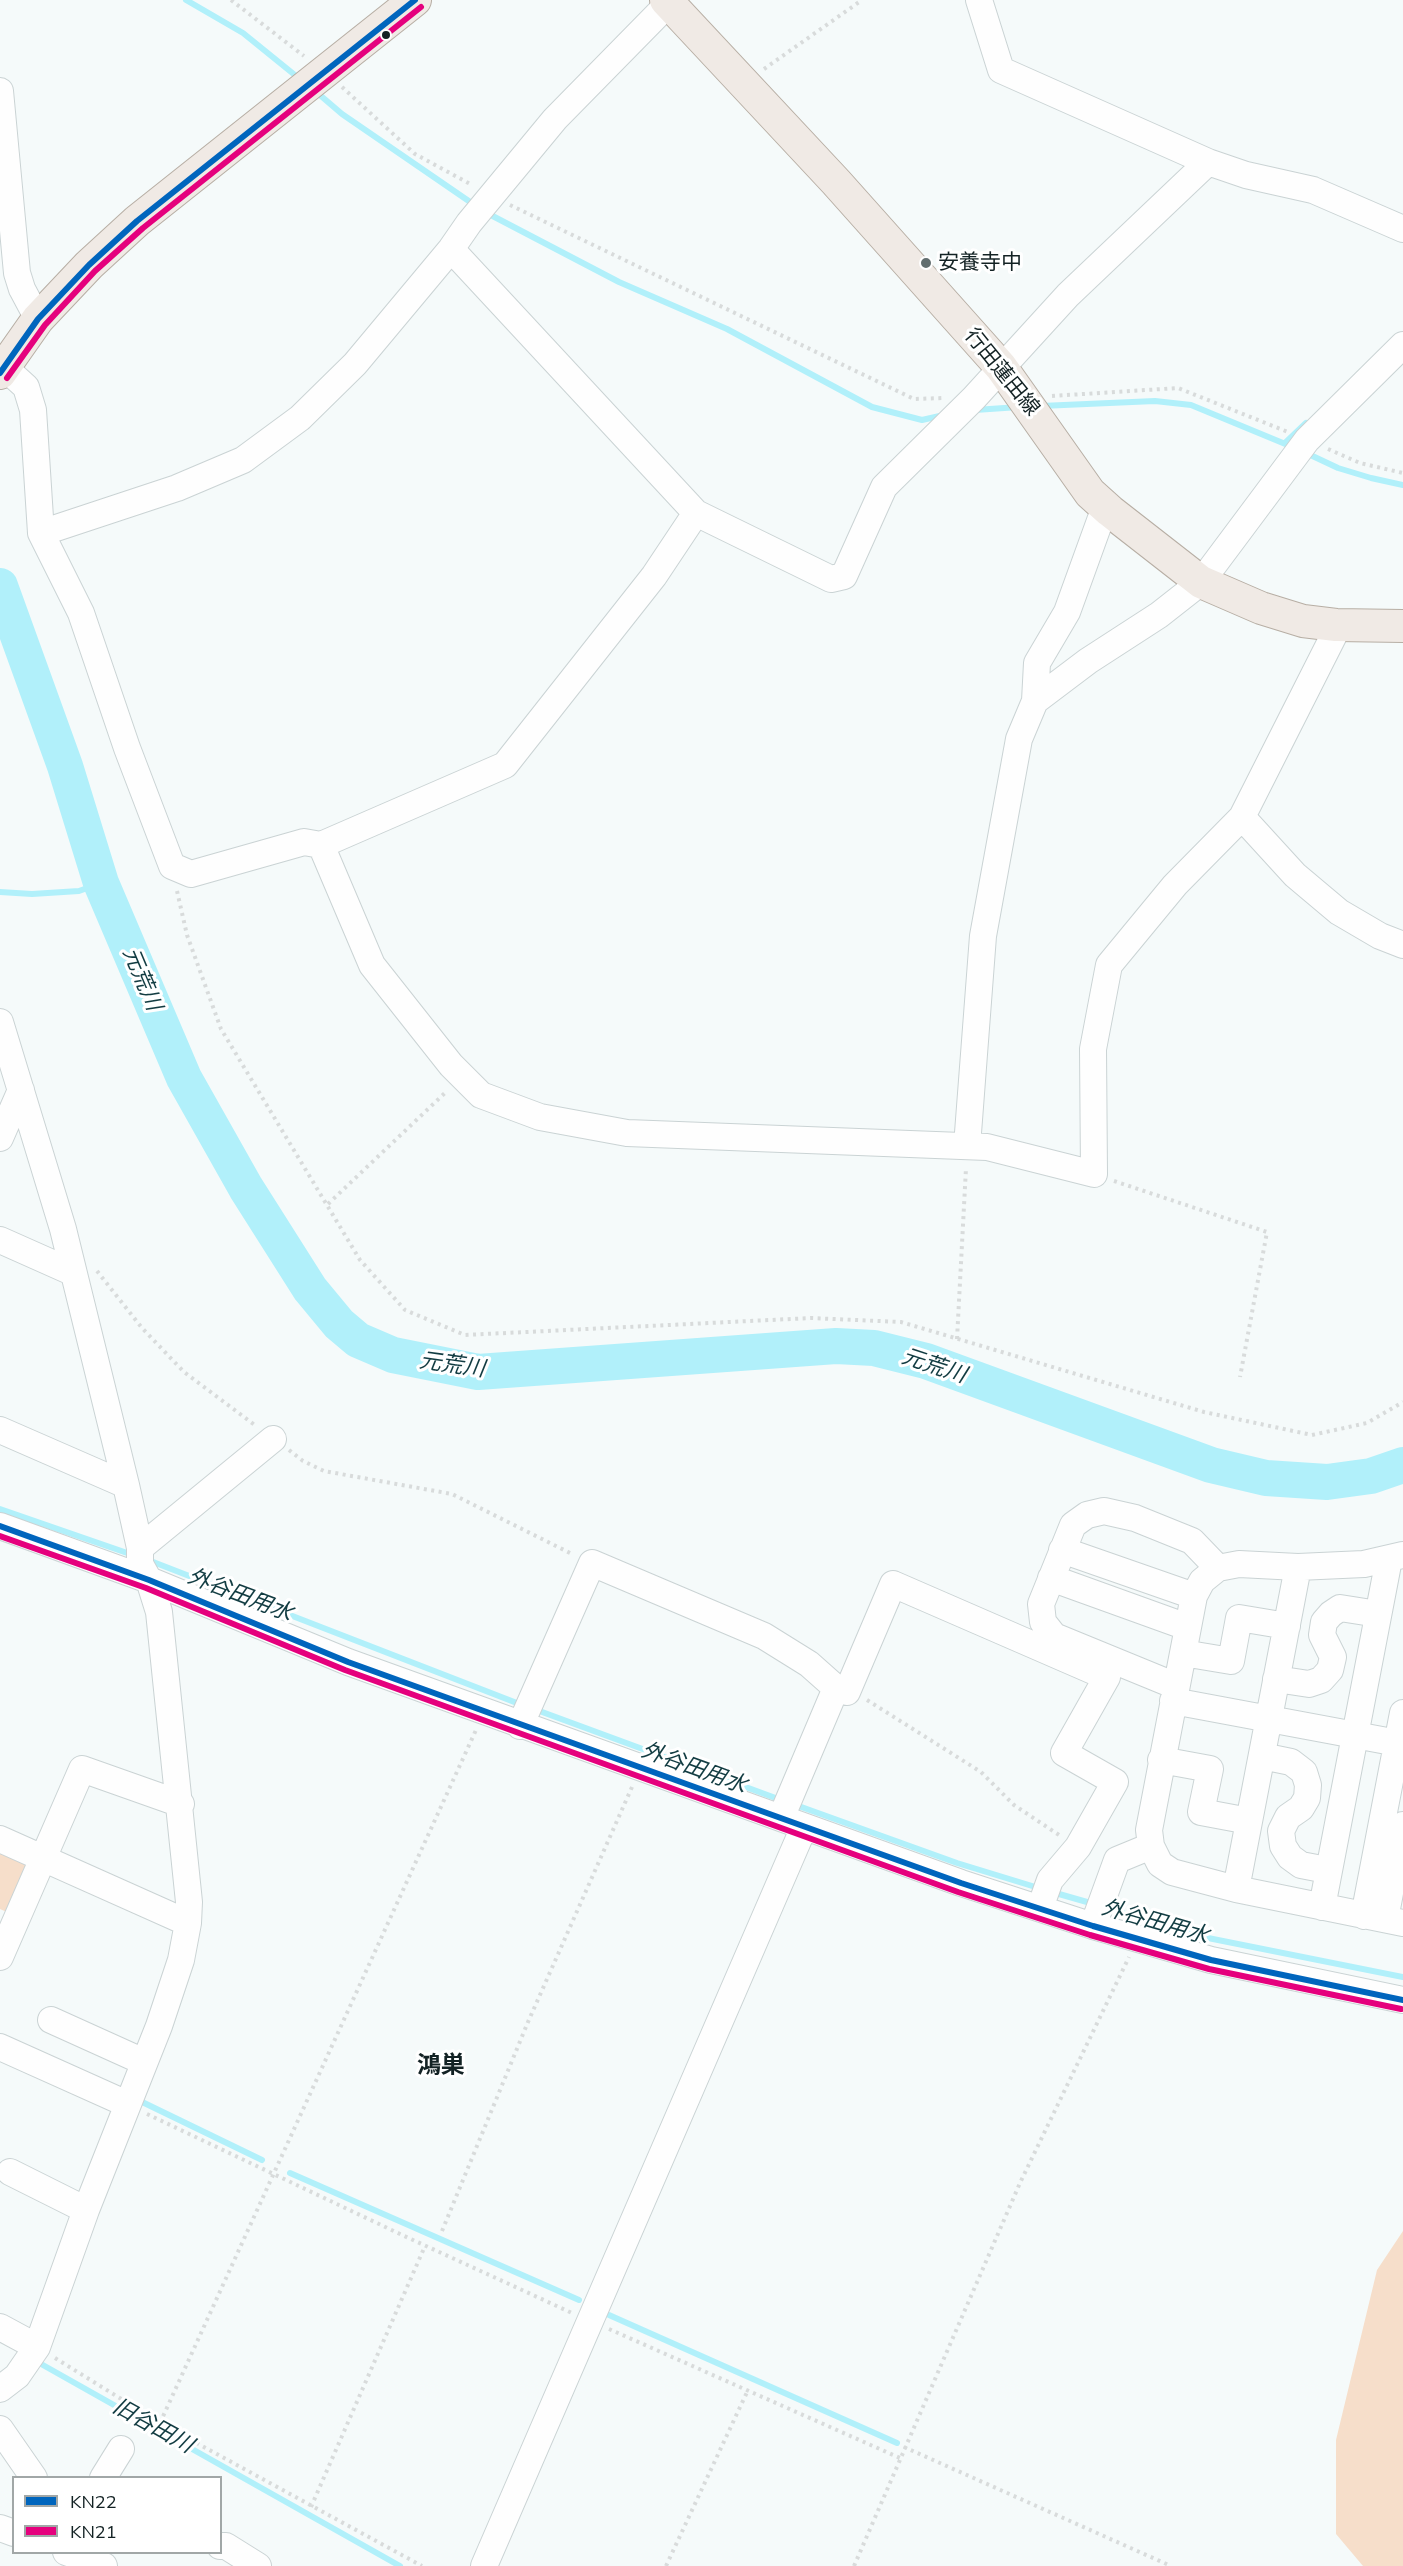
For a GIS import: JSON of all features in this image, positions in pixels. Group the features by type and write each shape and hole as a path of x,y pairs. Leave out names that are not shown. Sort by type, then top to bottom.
{"main road":[{"path":"2,370 38,319 89,265 137,221 415,0"},
{"name":"行田蓮田線","path":"667,2 836,182 1001,367 1090,493 1105,507 1202,582 1261,608 1303,621 1336,625 1403,626"}],"street":[{"path":"980,0 1001,70 1209,162 1246,175 1313,190 1403,229"},
{"path":"41,533 177,488 243,460 300,418 355,364 451,249 469,223 555,118 667,2"},
{"path":"0,91 17,273 22,289 38,319"},
{"path":"451,249 696,513 831,579 844,576 884,487 974,398 1068,295 1209,162"},
{"path":"1035,701 1088,661 1159,615 1202,582 1307,440 1403,345"},
{"path":"2,370 26,387 33,410 41,533 81,613 127,748 172,866 191,874 304,842 321,845 505,765 654,576 696,513"},
{"path":"967,1146 983,936 1019,739 1035,701 1037,663 1067,612 1105,507"},
{"path":"321,845 372,965 462,1077 481,1095 540,1117 627,1133 987,1147 1094,1174 1093,1049 1109,965 1175,885 1242,817 1334,635 1336,625"},
{"path":"1242,817 1295,874 1339,912 1380,936 1403,945"},
{"path":"0,1022 63,1228 82,1269 140,1548 140,1564 149,1580 159,1612 181,1804 189,1902 188,1923 181,1960 159,2026 86,2210 37,2347 17,2376 0,2389"},
{"path":"0,1138 21,1090"},
{"path":"0,1240 82,1269"},
{"path":"0,1430 126,1485"},
{"path":"140,1548 273,1439"},
{"path":"1218,1568 1192,1541 1135,1518 1104,1511 1087,1515 1073,1524 1062,1550 1041,1604 1043,1622 1054,1636 1174,1694 1269,1719 1400,1744"},
{"path":"0,1526 149,1580 348,1662 484,1713 792,1823 1093,1926 1211,1960 1403,2000"},
{"path":"1062,1550 1194,1596"},
{"path":"1322,1907 1327,1870 1378,1614 1396,1557 1364,1564 1298,1567 1239,1564 1218,1568 1202,1581 1194,1596 1187,1627 1149,1830 1151,1846 1160,1864 1172,1872 1236,1889 1322,1907 1384,1919"},
{"path":"520,1726 592,1563 764,1636 809,1664 841,1690"},
{"path":"1236,1889 1298,1567"},
{"path":"1051,1578 1187,1627"},
{"path":"483,2566 590,2321 792,1823 841,1690 893,1584 1107,1677 1064,1753 1115,1782 1078,1847 1050,1880 1040,1908"},
{"path":"1276,1679 1309,1684 1321,1680 1330,1670 1333,1657 1322,1635 1324,1623 1340,1608 1378,1614"},
{"path":"1183,1653 1231,1661 1239,1618 1287,1626"},
{"path":"1384,1919 1403,1713"},
{"path":"1262,1756 1291,1762 1304,1772 1308,1785 1307,1797 1301,1808 1288,1817 1281,1831 1283,1846 1290,1857 1301,1865 1327,1870"},
{"path":"1161,1760 1210,1769 1202,1812 1249,1821"},
{"path":"0,1957 9,1913 43,1859 82,1769 181,1804"},
{"path":"1384,1919 1403,1825"},
{"path":"0,1839 188,1923"},
{"path":"1093,1926 1117,1860 1151,1846"},
{"path":"51,2020 144,2062"},
{"path":"0,2047 127,2104"},
{"path":"10,2172 86,2210"},
{"path":"0,2327 37,2347"},
{"path":"0,2429 33,2476"},
{"path":"104,2476 121,2448"},
{"path":"222,2546 258,2566"},
{"path":"70,2554 98,2562"}],"path":[{"path":"231,0 312,80 416,154 490,199 914,399 974,398"},
{"path":"744,84 862,0"},
{"path":"1024,398 1178,388 1360,463 1403,473"},
{"path":"172,866 187,935 221,1029 360,1260 405,1310 465,1335 811,1318 901,1322 1204,1412 1312,1436 1367,1423 1403,1402"},
{"path":"328,1204 462,1077"},
{"path":"957,1338 967,1146"},
{"path":"1094,1174 1267,1232 1239,1377"},
{"path":"82,1269 184,1372 303,1461 324,1471 452,1494 592,1563"},
{"path":"841,1690 861,1696 981,1772 1014,1806 1078,1847"},
{"path":"160,2423 484,1713"},
{"path":"442,2231 528,2022 640,1767"},
{"path":"854,2566 1020,2183 1138,1939"},
{"path":"127,2104 425,2246 900,2458"},
{"path":"311,2507 425,2246"},
{"path":"37,2347 160,2423 422,2566"},
{"path":"666,2566 748,2390"},
{"path":"904,2447 1171,2566"}],"shaded area":[{"path":"0,1839 43,1859 18,1917 0,1909"},
{"path":"1403,2231 1403,2566 1363,2566 1336,2534 1336,2440 1377,2270"}],"waterway":[{"path":"186,0 243,33 301,80"},
{"path":"314,90 342,114 476,206"},
{"path":"485,212 619,282 727,329 872,407 922,420 944,415"},
{"path":"1041,406 1155,401 1191,405 1295,448"},
{"path":"975,410 1019,407"},
{"path":"1285,443 1306,423"},
{"path":"1304,452 1338,468 1403,485"},
{"name":"元荒川","path":"0,586 65,766 101,883 184,1078 246,1188 310,1289 339,1324 358,1340 393,1355 478,1372 836,1346 874,1348 926,1361 1211,1465 1266,1478 1327,1482 1371,1476 1403,1465"},
{"path":"0,892 32,894 79,891 101,883"},
{"name":"外谷田用水","path":"0,1509 133,1555"},
{"name":"外谷田用水","path":"148,1560 522,1705"},
{"name":"外谷田用水","path":"534,1709 781,1800"},
{"name":"外谷田用水","path":"793,1804 957,1863 1042,1889"},
{"name":"外谷田用水","path":"1052,1892 1094,1904"},
{"name":"外谷田用水","path":"1106,1908 1198,1936 1403,1977"},
{"path":"138,2100 262,2160"},
{"path":"290,2173 579,2300"},
{"path":"609,2315 897,2443"},
{"name":"旧谷田川","path":"34,2360 400,2566"}],"transit line":[{"name":"KN22","path":"0,373 38,319 89,265 137,221 415,0"},
{"name":"KN21","path":"7,378 45,325 95,271 143,228 421,7"},
{"name":"KN22","path":"0,1526 149,1580 348,1662 961,1883 1093,1926 1211,1960 1403,2000"},
{"name":"KN21","path":"0,1536 146,1588 345,1670 958,1892 1090,1935 1209,1969 1401,2009"}],"place":[{"name":"安養寺中","path":"926,263"}],"district":[{"name":"鴻巣","path":"441,2066"}]}
